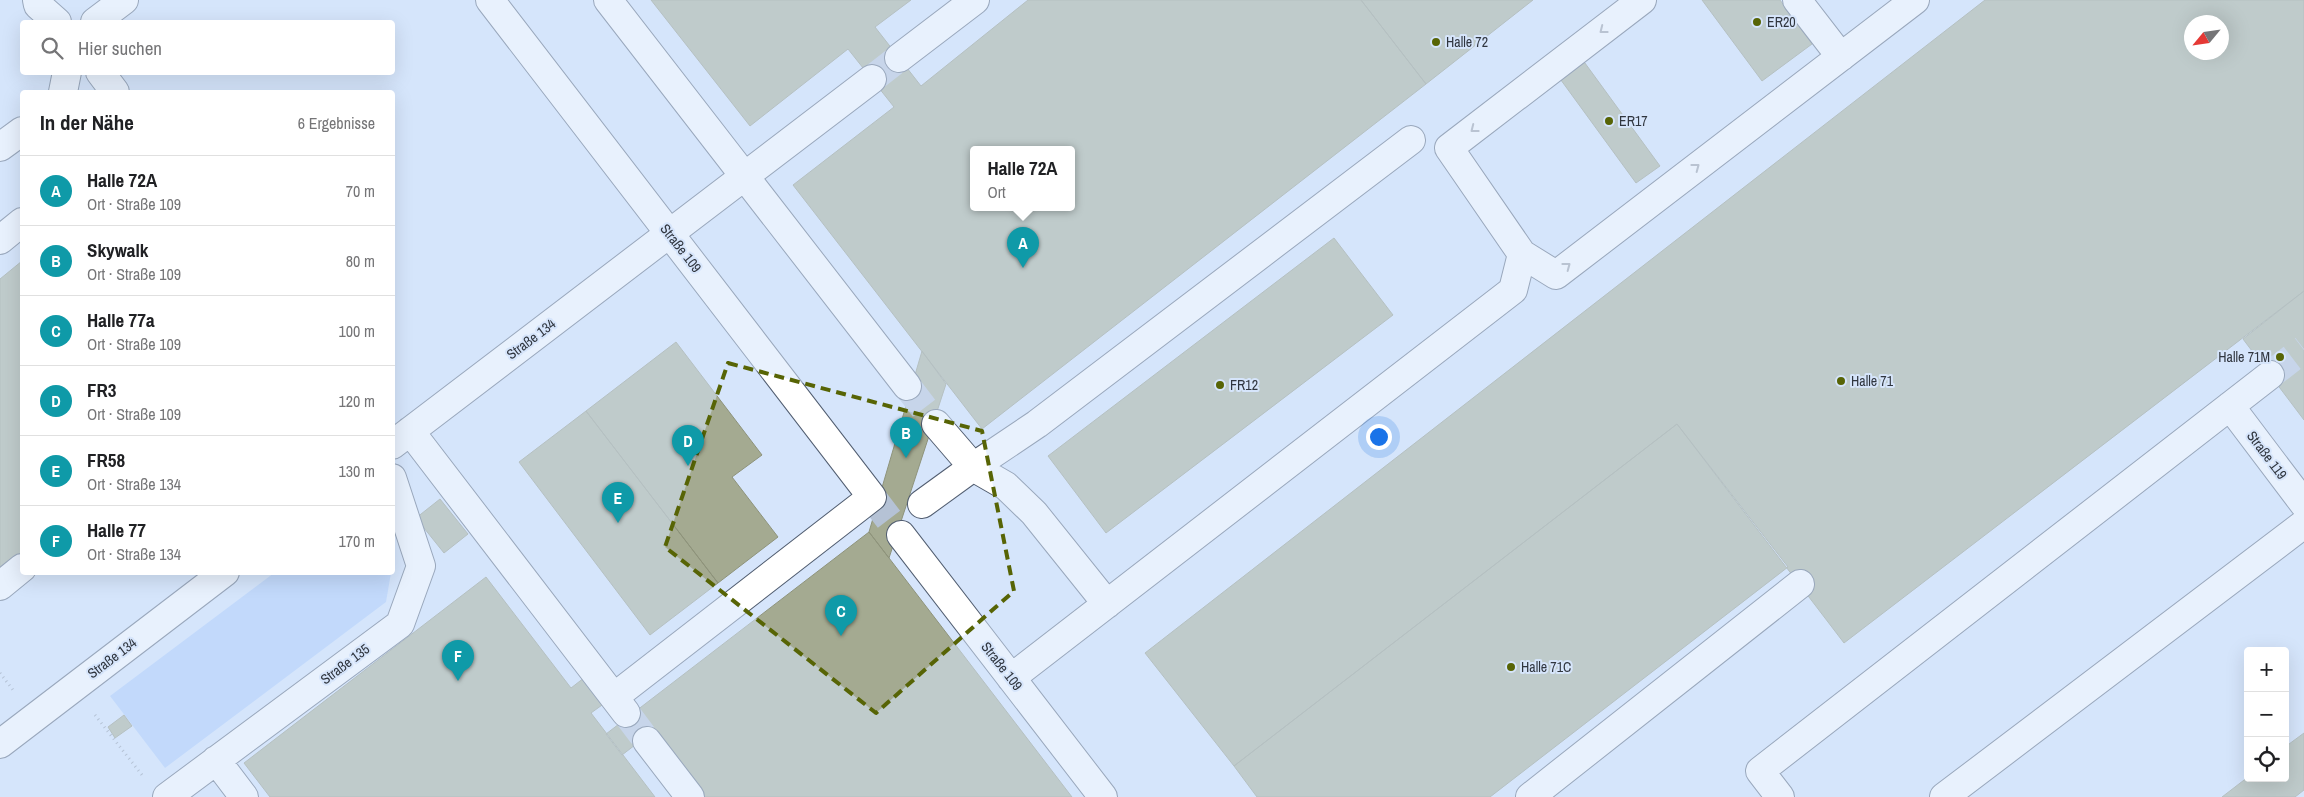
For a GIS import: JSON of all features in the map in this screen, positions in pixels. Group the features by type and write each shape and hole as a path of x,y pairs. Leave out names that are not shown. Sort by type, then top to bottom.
{"street":[{"path":"37,0 38,5 55,20"},
{"path":"98,20 124,0"},
{"name":"Straße 109","path":"401,438 620,705 872,497 490,0"},
{"path":"608,0 907,386"},
{"path":"900,58 975,0"},
{"path":"1642,0 1449,148 1522,254 1556,275 1915,0"},
{"path":"1797,0 1841,57"},
{"path":"63,90 66,75"},
{"path":"102,75 114,90"},
{"name":"Straße 134","path":"401,438 872,79"},
{"path":"0,147 20,132"},
{"path":"922,504 1037,424 1411,140"},
{"path":"0,240 20,224"},
{"path":"1011,678 1513,290 1522,254"},
{"path":"1780,797 1760,771 2270,375"},
{"name":"Straße 119","path":"2230,406 2304,504"},
{"path":"936,424 973,467 1006,486 1034,513 1107,604"},
{"name":"Straße 135","path":"157,789 216,760 400,624 421,566 395,487"},
{"path":"1944,797 2304,524"},
{"name":"Straße 109","path":"901,535 1103,797"},
{"path":"0,586 20,570"},
{"name":"Straße 134","path":"0,744 221,575"},
{"path":"1530,797 1800,584"},
{"path":"647,741 690,797"},
{"path":"216,760 244,797"}],"path":[{"path":"74,688 157,789"}],"highlighted area":[{"path":"728,363 982,431 1014,591 876,713 665,547"}],"shaded area":[{"path":"271,575 391,575 386,602 165,768 110,696"}],"building":[{"path":"651,0 911,0 875,27 921,86 1028,0 1361,0 1426,84 982,429 793,185 894,107 848,49 750,126"},
{"name":"Halle 72","path":"1361,0 1533,0 1426,84"},
{"name":"ER20","path":"1702,0 1780,0 1812,44 1762,81"},
{"name":"Halle 71","path":"1985,0 2304,0 2304,291 1844,643 1677,424 1234,766 1145,653"},
{"name":"ER17","path":"1582,59 1660,166 1636,183 1558,76"},
{"name":"FR12","path":"1334,238 1393,315 1106,533 1048,456"},
{"path":"20,263 20,557 0,573 0,279"},
{"name":"Halle 71M","path":"2304,291 2304,420 2243,339"},
{"path":"676,342 762,455 732,477 778,537 718,583 586,411"},
{"path":"922,351 946,384 889,558 869,532"},
{"path":"586,411 718,583 650,635 519,462"},
{"name":"Halle 71C","path":"1677,424 1788,567 1490,797 1257,797 1234,766"},
{"path":"440,499 468,534 444,553 416,518"},
{"path":"869,532 1072,797 695,797 632,714"},
{"path":"486,577 571,688 589,674 609,700 591,713 655,797 270,797 244,763"},
{"path":"632,714 648,735 622,755 606,734"},
{"path":"124,715 132,726 115,738 108,727"},
{"path":"2304,733 2304,790 2295,797 2222,797 2244,780 2244,782 2289,782 2289,744"}],"tunnel":[{"path":"872,79 899,58"},
{"path":"2270,375 2304,349"},
{"path":"907,386 936,424"},
{"path":"872,497 901,535"},
{"path":"626,713 647,741"}],"place":[{"name":"ER20","path":"1757,22"},
{"name":"Halle 72","path":"1436,42"},
{"name":"ER17","path":"1609,121"},
{"name":"Halle 72A","path":"1023,268"},
{"name":"Halle 71M","path":"2280,357"},
{"name":"Halle 71","path":"1841,381"},
{"name":"FR12","path":"1220,385"},
{"name":"Skywalk","path":"906,458"},
{"name":"FR3","path":"688,466"},
{"name":"FR58","path":"618,523"},
{"name":"Halle 77a","path":"841,636"},
{"name":"Halle 71C","path":"1511,667"},
{"name":"Halle 77","path":"458,681"}]}
